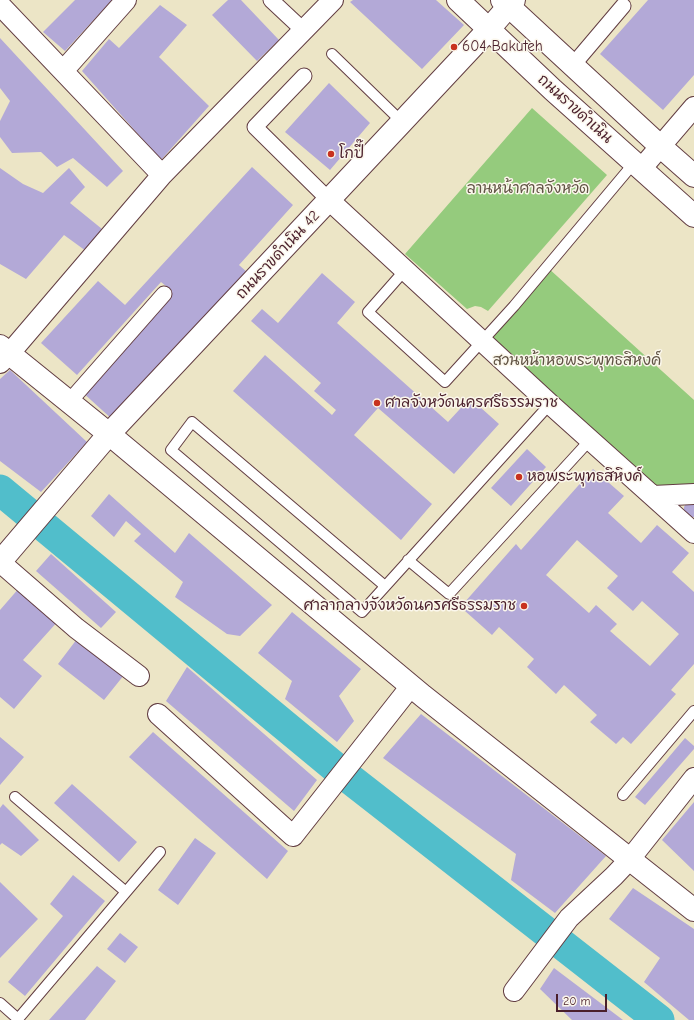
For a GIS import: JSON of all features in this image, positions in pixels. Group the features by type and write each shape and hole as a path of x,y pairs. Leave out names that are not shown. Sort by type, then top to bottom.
{"street":[{"path":"63,71 126,0"},
{"path":"270,0 304,30"},
{"path":"333,0 162,175 3,354 69,402 109,434 411,686 694,910"},
{"name":"ถนนราขดำเนิน","path":"458,0 553,90 694,216"},
{"name":"ถนนราขดำเนิน","path":"508,2 573,65 694,176"},
{"name":"ถนนราขดำเนิน 42","path":"4,558 109,434 489,29 508,2"},
{"path":"0,5 162,175"},
{"path":"573,65 623,6"},
{"path":"304,76 255,127 329,200 482,342 694,533"},
{"path":"637,166 660,146 694,106"},
{"path":"69,402 164,294"},
{"path":"653,496 694,494"},
{"path":"4,558 76,628 140,676"},
{"path":"158,714 293,836 411,686"},
{"path":"514,991 569,918 630,859 694,778"}],"lane":[{"path":"332,54 402,122"},
{"path":"405,270 368,312 445,382 637,166"},
{"path":"385,586 192,422 171,450 362,612 550,404"},
{"path":"408,560 449,594 590,440"},
{"path":"623,795 694,711"},
{"path":"15,798 126,892"},
{"path":"0,1003 18,1020 160,852"}],"green space":[{"name":"ลานหน้าศาลจังหวัด","path":"532,108 607,175 488,311 481,307 475,306 467,309 405,254"},
{"name":"สวนหน้าหอพระพุทธสิหงค์","path":"547,267 694,400 694,494 653,496 482,342"}],"building":[{"path":"75,0 112,0 65,51 43,32"},
{"path":"228,0 241,0 279,40 257,61 212,15"},
{"path":"353,0 436,0 464,25 422,69 350,2"},
{"path":"648,0 694,0 694,75 663,110 600,54"},
{"path":"160,5 187,25 159,57 209,106 161,160 82,71 109,39 119,48"},
{"path":"0,38 123,171 107,187 73,158 57,167 41,152 12,153 0,137 0,121 10,101 0,88"},
{"path":"329,83 370,123 330,170 285,132"},
{"path":"252,167 293,205 239,265 248,273 113,420 81,391 172,291 161,282 77,375 41,343 98,281 125,305"},
{"path":"0,168 23,184 43,193 69,168 85,187 70,203 102,229 86,251 64,235 26,279 0,264"},
{"name":"ศาลจังหวัดนครศรีธรรมราช","path":"322,273 355,302 337,323 448,422 470,398 499,424 454,474 378,408 354,435 432,504 401,540 233,391 265,355 332,415 336,410 314,391 321,383 251,321 262,309 278,323"},
{"path":"10,370 87,442 41,492 0,461 0,379"},
{"name":"หอพระพุทธสิหิงค์","path":"527,449 546,467 511,506 491,488"},
{"name":"ศาลากลางจังหวัดนครศรีธรรมราช","path":"593,469 624,496 608,513 641,543 657,525 689,553 672,572 694,592 694,664 671,690 676,694 631,744 623,737 616,744 590,722 597,715 564,685 556,694 527,667 534,659 499,627 492,635 465,611 469,607 464,603 516,544 521,550","holes":["577,540 618,576 607,588 633,611 642,601 679,634 650,666 610,631 617,624 596,605 589,613 546,575"]},
{"path":"109,494 175,553 189,533 272,605 240,636 227,634 175,597 183,582 134,541 141,534 126,521 114,537 91,516"},
{"path":"694,502 694,517 690,518 684,512 684,507 686,504"},
{"path":"51,554 116,612 101,628 36,571"},
{"path":"20,587 59,620 23,660 42,676 14,709 0,697 0,610"},
{"path":"292,612 361,669 339,696 354,721 337,742 285,699 292,681 258,653"},
{"path":"77,639 124,675 104,700 58,664"},
{"path":"187,667 317,780 294,811 166,701"},
{"path":"421,714 606,856 555,913 511,880 516,854 383,758"},
{"path":"153,732 288,851 267,879 129,757"},
{"path":"0,737 24,757 0,785"},
{"path":"685,738 694,746 694,749 645,805 635,797"},
{"path":"72,784 137,842 119,862 54,803"},
{"path":"694,802 694,871 662,840"},
{"path":"3,804 39,840 21,856 2,843 0,845 0,808"},
{"path":"195,838 216,853 178,905 158,890"},
{"path":"73,875 105,901 25,996 8,982 63,916 50,904"},
{"path":"0,882 38,919 0,958"},
{"path":"633,888 694,929 694,1020 689,1020 644,982 660,958 609,919"},
{"path":"120,933 138,947 125,963 107,949"},
{"path":"97,966 116,981 85,1020 49,1020"},
{"path":"554,968 623,1020 572,1020 540,989"}],"waterway":[{"path":"0,490 336,768 659,1020"}],"place":[{"name":"604 Bakuteh","path":"454,47"},
{"name":"โกปี๊","path":"331,154"},
{"name":"ศาลจังหวัดนครศรีธรรมราช","path":"377,403"},
{"name":"หอพระพุทธสิหิงค์","path":"519,477"},
{"name":"ศาลากลางจังหวัดนครศรีธรรมราช","path":"524,606"}]}
